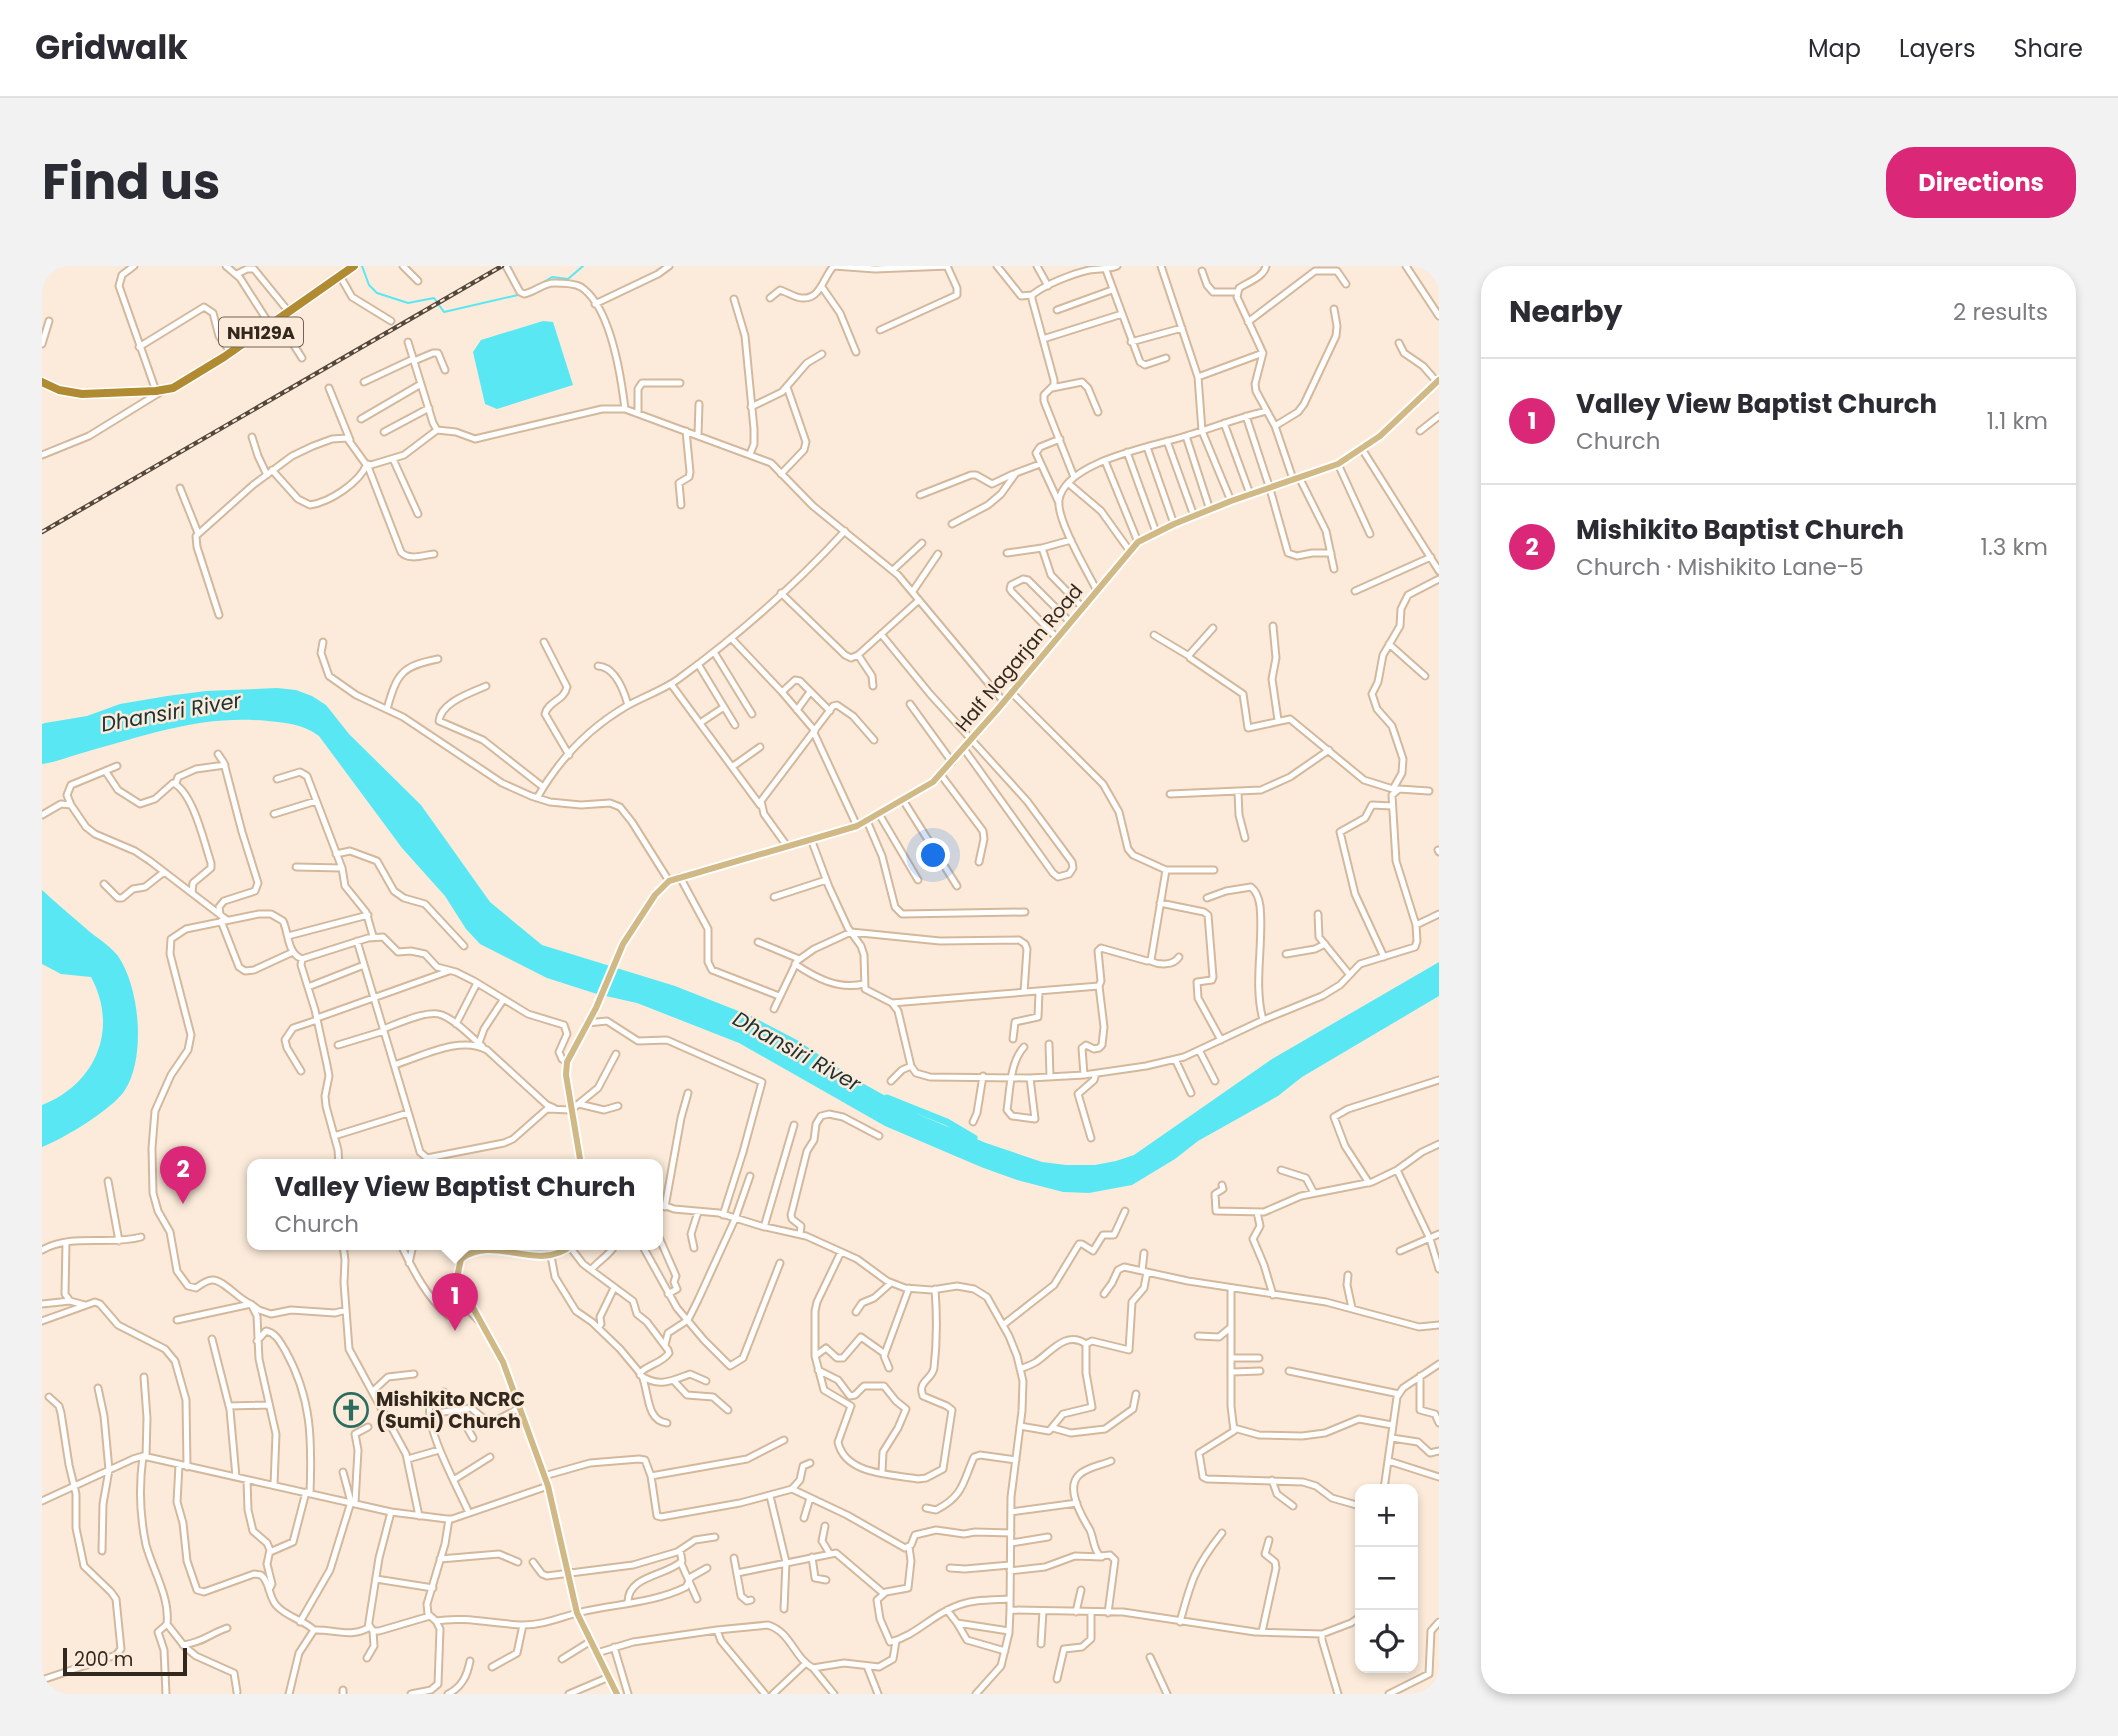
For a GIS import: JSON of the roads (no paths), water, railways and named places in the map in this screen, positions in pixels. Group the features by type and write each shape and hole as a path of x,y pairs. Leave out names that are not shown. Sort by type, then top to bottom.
{"highway":[{"name":"NH129A","path":"42,382 74,393 159,391 183,384 354,266"}],"main road":[{"name":"Half Nagarjan Road","path":"669,881 857,826 903,800 941,775 1138,542 1231,501 1338,464 1380,436 1438,381"},
{"path":"580,1159 566,1075 567,1062 596,1008 623,944 655,895 669,881"},
{"path":"480,1250 469,1253 461,1259 457,1267 462,1288 503,1362 548,1486 577,1613 617,1694"},
{"path":"503,1250 531,1257 551,1256 563,1250"}],"street":[{"path":"42,456 89,436 159,391 139,347 118,281 134,266"},
{"path":"226,266 237,274 303,358"},
{"path":"403,266 418,281"},
{"path":"506,266 520,292 530,293 550,283 575,285 586,292 608,331 618,361 625,409"},
{"path":"595,304 658,274 668,266"},
{"path":"770,298 780,290 807,298 822,286 834,266 875,269 947,266 957,288 957,295 880,330"},
{"path":"1008,266 999,268 1021,296 1032,295 1086,268 1106,270 1117,266"},
{"path":"1037,266 1048,286"},
{"path":"1161,266 1198,377 1202,431 1231,501"},
{"path":"1202,271 1213,292 1236,292 1264,273 1266,266"},
{"path":"1406,266 1439,316"},
{"path":"237,274 247,269 254,270 289,312"},
{"path":"1106,270 1131,342 1143,364 1166,358"},
{"path":"1248,322 1315,271 1337,271 1346,284"},
{"path":"340,276 352,297 391,321"},
{"path":"822,286 840,313 856,352"},
{"path":"1057,310 1112,289"},
{"path":"1236,292 1263,353 1255,383 1259,398 1275,426 1296,478 1326,531 1334,569"},
{"path":"1032,295 1054,380 1052,388 1044,398 1074,477"},
{"path":"734,299 744,337 755,438 750,454"},
{"path":"139,347 200,309 207,308 214,313 219,336 231,353"},
{"path":"1275,426 1298,412 1309,395 1336,337 1334,309"},
{"path":"1043,339 1122,314"},
{"path":"42,344 49,321"},
{"path":"1131,342 1182,328"},
{"path":"408,342 437,430"},
{"path":"1399,343 1404,353 1438,381"},
{"path":"364,382 433,353 438,353 444,369"},
{"path":"1198,377 1263,353"},
{"path":"751,407 787,387 807,363 822,354"},
{"path":"1052,388 1082,382 1088,388 1098,412"},
{"path":"638,413 638,389 642,383 680,383"},
{"path":"360,419 421,384"},
{"path":"781,474 804,450 806,442 787,387"},
{"path":"328,388 350,440 367,464 401,552 411,557 434,554"},
{"path":"698,435 699,404"},
{"path":"384,432 429,408"},
{"path":"367,464 393,459 437,430 456,432 475,439 602,409 625,409 638,413 767,460 796,491 893,570 1004,702"},
{"path":"1059,503 1062,492 1074,477 1105,461 1127,452 1267,411"},
{"path":"1245,416 1288,553 1297,556 1312,552 1331,552"},
{"path":"1420,431 1439,416"},
{"path":"1224,423 1250,494"},
{"path":"681,505 679,483 689,477 690,472 686,430"},
{"path":"1186,436 1210,510"},
{"path":"253,437 258,456 270,473 298,499 310,505 354,482 364,472 367,464"},
{"path":"198,533 292,456 332,439 350,440"},
{"path":"1060,439 1038,449 1037,457 1059,503 1071,540 1096,589"},
{"path":"1167,441 1194,516"},
{"path":"1147,447 1174,524"},
{"path":"1362,449 1439,571"},
{"path":"1127,452 1156,532"},
{"path":"393,459 418,514"},
{"path":"1105,461 1138,542"},
{"path":"920,495 971,475 992,484 1040,464"},
{"path":"1338,464 1370,534"},
{"path":"952,524 988,505 1001,494 1016,473"},
{"path":"1068,484 1101,512 1129,550"},
{"path":"180,488 198,533 197,547 219,615"},
{"path":"537,798 584,736 628,705 671,684 714,652 781,593 845,531"},
{"path":"1007,553 1071,540"},
{"path":"893,570 922,543"},
{"path":"1042,548 1051,575 1082,607"},
{"path":"913,591 938,554"},
{"path":"1355,591 1431,557"},
{"path":"1057,638 1012,592 1011,585 1023,579 1028,580 1070,622"},
{"path":"892,1003 898,1011 911,1066 914,1071 925,1076 1030,1078 1096,1074 1175,1059 1199,1050 1322,996 1340,985 1360,964 1415,947 1416,925 1398,871 1392,806 1392,795 1402,773 1403,759 1392,726 1377,709 1372,694 1378,682 1383,655 1400,626 1401,609 1408,595 1439,579"},
{"path":"781,593 851,658 858,655 919,600"},
{"path":"1273,626 1276,658 1272,679 1278,720"},
{"path":"1189,656 1213,628"},
{"path":"881,634 1021,793 1059,841 1074,865 1069,874 1058,877 1053,873 964,749"},
{"path":"1154,635 1243,694 1248,728 1278,720 1296,721 1364,780 1394,789 1429,791"},
{"path":"730,638 782,692 814,732 857,826"},
{"path":"323,642 321,653 329,676 356,695 403,717 502,783 537,798 569,805 610,803 620,807 669,881"},
{"path":"544,642 567,687 564,696 548,707 545,714 569,755"},
{"path":"1389,644 1425,676"},
{"path":"714,652 752,714"},
{"path":"858,655 872,676 873,686"},
{"path":"387,709 393,687 404,670 416,663 438,659"},
{"path":"698,664 735,725"},
{"path":"598,666 609,670 622,689 628,705"},
{"path":"782,692 797,680 830,711"},
{"path":"671,684 761,806 787,846"},
{"path":"486,686 446,707 439,721 478,736 543,787"},
{"path":"797,710 810,692"},
{"path":"1012,692 1103,784 1119,812 1131,853 1166,870 1214,870"},
{"path":"910,704 952,762"},
{"path":"761,806 761,801 837,705 844,708 874,740"},
{"path":"700,723 724,707"},
{"path":"732,767 760,747"},
{"path":"1170,794 1261,790 1282,781 1329,750"},
{"path":"218,754 225,765 258,883 255,891 222,902 219,907 239,967 245,971 254,970 293,953"},
{"path":"106,772 118,790 140,804 149,802 176,783 178,778 196,769 225,765"},
{"path":"117,766 71,785 67,795 86,827 95,834 135,851 220,914"},
{"path":"277,779 300,772 305,774 342,868 345,886 368,915 373,936"},
{"path":"941,775 983,831 979,862"},
{"path":"176,783 189,801 211,863 211,868 193,883 191,893"},
{"path":"1238,792 1239,815 1245,838"},
{"path":"903,800 957,886"},
{"path":"274,814 316,801"},
{"path":"42,815 61,804 71,805"},
{"path":"1384,957 1355,894 1340,832 1365,818 1372,805 1392,806"},
{"path":"879,814 919,880"},
{"path":"867,821 882,856 895,907 902,914 1025,912"},
{"path":"811,839 826,880 864,955 864,984 867,992 892,1003 1099,986"},
{"path":"336,853 350,851 377,861 394,891 404,898 425,904 464,946"},
{"path":"296,867 342,868"},
{"path":"1150,961 1166,870"},
{"path":"104,884 118,898 122,898 133,889 145,887 164,872"},
{"path":"680,877 708,929 708,962 712,970 779,996"},
{"path":"775,897 826,880"},
{"path":"1207,898 1226,891 1251,887 1255,890 1260,907 1259,984 1263,1020"},
{"path":"1160,903 1208,915 1213,979 1197,982 1196,985 1198,998 1221,1040"},
{"path":"346,1310 335,1313 291,1310 271,1314 259,1310 214,1280 192,1288 185,1284 177,1271 170,1232 156,1205 152,1160 155,1111 171,1075 188,1050 191,1035 170,954 170,941 186,929 259,914 271,914 283,921 293,953 303,959 373,936 383,937 400,953 411,951 425,954 434,965 477,983 532,1016 566,1028 566,1037 559,1052 567,1062"},
{"path":"1318,914 1318,934 1349,974"},
{"path":"1416,925 1439,914"},
{"path":"288,936 368,915"},
{"path":"774,1009 797,962 814,949 851,932 940,941 1019,940 1027,949 1024,992"},
{"path":"356,942 420,1152 427,1158 510,1141 543,1112 554,1108"},
{"path":"758,942 797,962 825,981 849,987 864,984"},
{"path":"1286,954 1325,944"},
{"path":"1084,1075 1082,1048 1086,1045 1099,1048 1103,1037 1098,951 1101,948 1158,964 1175,962 1180,957"},
{"path":"303,959 301,965 317,1019 328,1071 325,1096 338,1159"},
{"path":"308,987 363,965"},
{"path":"300,1071 285,1045 285,1040 293,1028 449,971"},
{"path":"456,1024 477,983"},
{"path":"1013,1040 1015,1022 1038,1017 1039,992"},
{"path":"479,1044 483,1031 503,1000"},
{"path":"338,1045 433,1013 443,1015 487,1050 547,1105 571,1110 598,1088 616,1054"},
{"path":"587,1023 607,1021 638,1041 667,1040 762,1082 723,1215"},
{"path":"1049,1044 1050,1077"},
{"path":"394,1065 453,1047 476,1045 487,1050"},
{"path":"1024,1047 1012,1077 1007,1112 1012,1116 1032,1120 1036,1118 1030,1078"},
{"path":"1199,1050 1215,1081"},
{"path":"1175,1059 1191,1093"},
{"path":"891,1081 902,1070 911,1066"},
{"path":"1091,1138 1078,1094 1094,1080 1096,1074"},
{"path":"972,1122 977,1113 982,1076"},
{"path":"1369,1183 1347,1150 1334,1117 1348,1109 1439,1080"},
{"path":"666,1207 681,1118 688,1093"},
{"path":"579,1104 604,1110 618,1106"},
{"path":"334,1136 408,1113"},
{"path":"800,1234 801,1226 792,1219 791,1214 807,1151 814,1140 816,1124 821,1116 830,1114 843,1117 878,1136"},
{"path":"764,1227 793,1125"},
{"path":"1222,1185 1223,1189 1215,1194 1216,1211 1264,1212 1295,1198 1369,1183 1397,1170 1422,1152 1439,1144"},
{"path":"1281,1170 1306,1178 1314,1193"},
{"path":"1397,1170 1430,1238 1439,1269"},
{"path":"664,1345 670,1331 688,1320 735,1219 750,1176"},
{"path":"108,1181 119,1241"},
{"path":"663,1206 723,1215 800,1234 857,1259 891,1283 909,1288 957,1286 980,1292 986,1297 1015,1351 1023,1381 1011,1512 1009,1631 1001,1666 976,1694"},
{"path":"1003,1325 1054,1285 1079,1244 1093,1251 1103,1235 1114,1235 1125,1211"},
{"path":"694,1248 691,1234 698,1212"},
{"path":"1257,1212 1260,1226 1253,1239 1264,1263 1272,1295"},
{"path":"1400,1251 1439,1234"},
{"path":"42,1250 53,1244 66,1242 119,1241 141,1237"},
{"path":"66,1242 64,1290 70,1301"},
{"path":"663,1246 675,1274 677,1289 668,1294"},
{"path":"344,1250 349,1349 408,1459 419,1516"},
{"path":"404,1250 430,1296 443,1311 448,1315 458,1305 464,1305 483,1325"},
{"path":"410,1263 412,1250"},
{"path":"574,1250 591,1270 633,1301 637,1314 647,1322 669,1352 662,1361 649,1365 641,1375"},
{"path":"591,1270 612,1250"},
{"path":"645,1250 668,1294 730,1366 743,1358 780,1263"},
{"path":"841,1252 816,1306 815,1356 826,1393 851,1406 838,1442 841,1452 856,1466 922,1479 941,1471 944,1465 952,1410 923,1396 921,1390 924,1381 934,1369 935,1289"},
{"path":"1086,1344 1092,1341 1129,1350 1132,1301 1144,1288 1144,1253"},
{"path":"551,1256 555,1277 576,1311 620,1349 641,1375 653,1382 674,1381 690,1374 706,1381"},
{"path":"1104,1294 1121,1268 1272,1295 1323,1301 1423,1327 1439,1325"},
{"path":"1348,1275 1352,1308"},
{"path":"856,1312 862,1303 874,1298 891,1283"},
{"path":"598,1328 601,1324 600,1317 614,1288"},
{"path":"889,1368 884,1359 885,1354 909,1288"},
{"path":"1231,1288 1231,1406 1234,1428 1232,1433 1199,1453 1203,1477 1303,1482 1316,1486 1332,1498 1355,1505"},
{"path":"42,1304 70,1301 85,1305"},
{"path":"42,1321 92,1302 100,1304 124,1329 165,1349 173,1356 186,1400 187,1467"},
{"path":"177,1320 251,1304"},
{"path":"251,1304 258,1319 258,1359 276,1434 274,1485"},
{"path":"1198,1336 1219,1337 1231,1327"},
{"path":"257,1341 267,1331 274,1334 289,1358 303,1393 312,1442 308,1493 293,1542 270,1552"},
{"path":"815,1356 826,1348 837,1358 843,1358 861,1337 885,1354"},
{"path":"212,1339 229,1406 236,1477"},
{"path":"1020,1369 1036,1362 1059,1342 1078,1340 1086,1344"},
{"path":"1020,1426 1046,1431 1053,1428 1063,1414 1092,1405 1086,1373 1086,1344"},
{"path":"1231,1357 1259,1358"},
{"path":"1385,1484 1392,1424 1399,1394 1439,1364"},
{"path":"818,1370 838,1380 850,1396 866,1385 884,1386 906,1409 884,1450 881,1472"},
{"path":"1232,1372 1260,1371"},
{"path":"1289,1371 1399,1394"},
{"path":"373,1391 388,1377 414,1374"},
{"path":"641,1375 653,1417 658,1422 667,1423"},
{"path":"1420,1376 1420,1410 1435,1414 1439,1423"},
{"path":"144,1377 147,1418 141,1482 146,1542 162,1591 167,1625 183,1645 209,1663 234,1673 237,1692"},
{"path":"674,1381 687,1395 713,1397 728,1409"},
{"path":"98,1388 104,1416 109,1470 103,1504 102,1551"},
{"path":"444,1392 431,1404 432,1423 439,1450 469,1513"},
{"path":"1053,1428 1071,1433 1109,1428 1133,1409 1136,1394"},
{"path":"42,1680 116,1655 121,1649 116,1599 84,1566 76,1528 77,1499 67,1457 61,1413 59,1406 49,1397"},
{"path":"229,1406 269,1405"},
{"path":"432,1423 440,1413 474,1409 491,1423 519,1408"},
{"path":"457,1410 473,1438"},
{"path":"1234,1428 1259,1435 1302,1436 1325,1433 1359,1419 1392,1424"},
{"path":"300,1622 330,1570 353,1502 358,1450 355,1434 368,1427"},
{"path":"1392,1438 1418,1442 1430,1453 1439,1451"},
{"path":"651,1476 747,1459 783,1440"},
{"path":"408,1459 439,1450"},
{"path":"926,1508 936,1510 953,1499 966,1480 974,1457 980,1455 1016,1460"},
{"path":"42,1501 144,1457 391,1512 449,1519 548,1486"},
{"path":"455,1479 490,1457"},
{"path":"544,1476 590,1463 639,1458 645,1460 659,1517 770,1496 792,1489 800,1480 803,1466 810,1463"},
{"path":"1108,1613 1115,1563 1113,1557 1100,1556 1096,1552 1074,1490 1077,1477 1111,1461"},
{"path":"1389,1461 1439,1477"},
{"path":"179,1465 177,1506 183,1523 187,1561 195,1588 199,1592 257,1573 265,1578 279,1607 314,1630 343,1634 361,1631 369,1625"},
{"path":"343,1472 353,1502"},
{"path":"247,1480 248,1510 253,1531 267,1543 270,1552 267,1564 272,1584 269,1591"},
{"path":"1272,1480 1277,1494 1293,1506"},
{"path":"792,1489 856,1520 891,1542 909,1547"},
{"path":"770,1496 786,1562 784,1609"},
{"path":"804,1518 810,1498"},
{"path":"1011,1512 1077,1503"},
{"path":"367,1658 375,1644 369,1625 376,1578 391,1512"},
{"path":"411,1694 437,1687 440,1629 430,1616 427,1604 449,1519"},
{"path":"825,1526 821,1541 831,1554"},
{"path":"1010,1599 973,1602 947,1610 919,1629 890,1642 880,1619 877,1600 883,1593 908,1588 911,1561 909,1547 915,1535 936,1530 964,1534 1011,1533"},
{"path":"1181,1622 1191,1581 1200,1562 1222,1534"},
{"path":"533,1562 544,1576 633,1565 680,1550 695,1540 715,1537"},
{"path":"1010,1542 1048,1537"},
{"path":"1262,1632 1276,1567 1275,1562 1265,1554 1269,1540"},
{"path":"680,1550 681,1563 697,1599"},
{"path":"440,1559 499,1554 518,1562"},
{"path":"737,1573 838,1554 883,1593"},
{"path":"950,1568 1045,1567 1075,1556 1104,1556"},
{"path":"812,1557 815,1578 826,1580"},
{"path":"734,1558 741,1596 747,1601 751,1600"},
{"path":"628,1602 629,1593 635,1586 681,1563"},
{"path":"436,1621 483,1620 523,1625 550,1622 577,1613 669,1594 686,1587 691,1577 707,1568"},
{"path":"376,1578 433,1588"},
{"path":"1076,1612 1081,1590"},
{"path":"947,1610 967,1640 1005,1651"},
{"path":"1010,1610 1123,1612 1262,1632 1322,1634 1355,1620"},
{"path":"1041,1644 1043,1611"},
{"path":"1057,1679 1064,1649 1082,1647 1091,1639 1091,1612"},
{"path":"373,1631 409,1624 430,1616"},
{"path":"1389,1694 1429,1674 1431,1631 1439,1622"},
{"path":"957,1623 1009,1631"},
{"path":"166,1694 164,1650 158,1632 167,1625"},
{"path":"492,1667 517,1653 523,1625"},
{"path":"597,1653 633,1642 717,1630 772,1627 787,1637 834,1694"},
{"path":"183,1645 202,1641 227,1628"},
{"path":"289,1694 299,1653 314,1630"},
{"path":"717,1630 721,1641 765,1694"},
{"path":"1322,1634 1338,1694"},
{"path":"814,1668 844,1663 867,1667 883,1666 893,1659 895,1640"},
{"path":"562,1659 591,1641"},
{"path":"614,1647 628,1694"},
{"path":"1150,1657 1167,1694"},
{"path":"452,1693 466,1676 470,1661"},
{"path":"773,1694 806,1663"},
{"path":"867,1667 877,1694"},
{"path":"569,1694 609,1677"}],"water":[{"path":"543,321 553,322 573,385 497,409 485,404 473,352 481,340"},
{"name":"Dhansiri River","path":"277,688 296,690 326,705 349,734 421,805 490,902 542,945 675,986 751,1016 797,1040 855,1079 920,1115 986,1143 1042,1162 1095,1165 1134,1155 1272,1059 1439,962 1439,996 1302,1077 1278,1096 1198,1141 1175,1159 1132,1185 1089,1193 1063,1192 1017,1180 885,1126 739,1043 637,1003 547,978 480,944 466,929 445,896 402,848 319,736 307,729 268,721 199,723 156,732 42,764 42,724 45,723 87,716 120,704 167,696 206,691"},
{"path":"42,890 118,956 131,986 138,1023 138,1042 132,1076 119,1098 87,1123 42,1147 42,1105 61,1096 89,1069 102,1035 103,1016 91,977 61,974 42,964"}],"waterway":[{"path":"362,266 369,285 377,293 408,303 434,298 444,312 518,295"},
{"path":"537,286 552,277 568,279 583,266"},
{"name":"Dhansiri River","path":"887,1098 947,1122 974,1138"}],"railway":[{"path":"42,532 502,266"}],"place":[{"name":"Mishikito Baptist Church","path":"183,1204"},
{"name":"Valley View Baptist Church","path":"455,1331"},
{"name":"Mishikito NCRC (Sumi) Church","path":"351,1410"}]}
